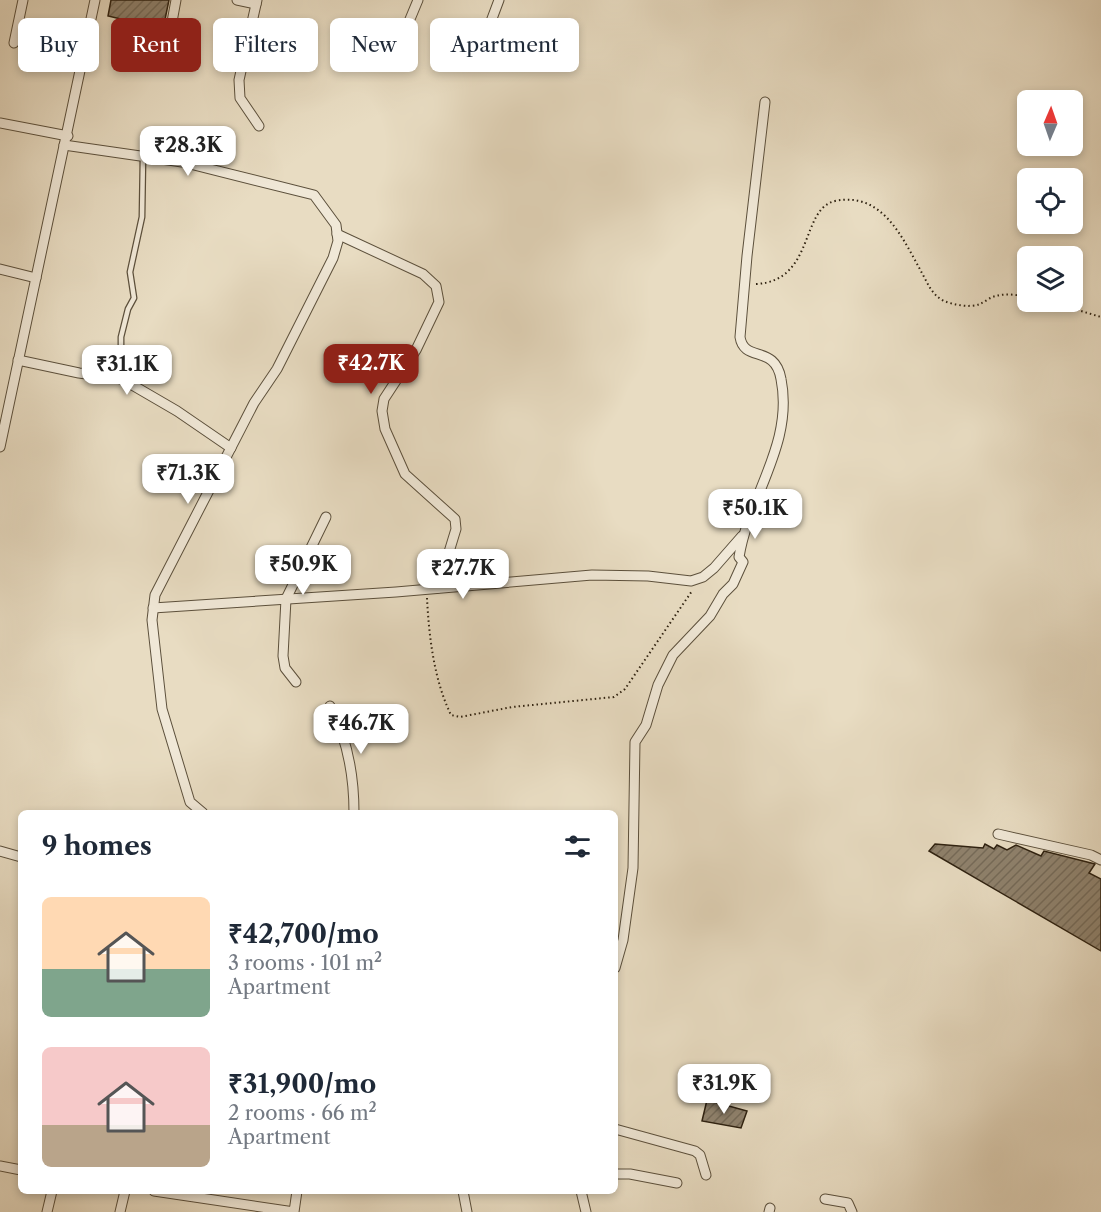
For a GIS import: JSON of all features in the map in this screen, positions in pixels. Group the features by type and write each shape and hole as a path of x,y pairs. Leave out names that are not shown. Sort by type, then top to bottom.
{"street":[{"path":"14,43 22,0"},
{"path":"0,447 4,413 18,360 95,0"},
{"path":"173,18 176,0"},
{"path":"237,0 257,2 239,80 244,106 259,126"},
{"path":"410,18 418,0"},
{"path":"492,18 499,0"},
{"path":"618,958 623,940 633,868 635,742 646,725 658,685 673,655 710,616 723,594 733,584 743,562 739,557 742,536 773,460 784,402 780,370 774,361 742,346 744,284 765,102"},
{"path":"0,123 66,141 143,157 182,162 314,195 330,214 337,234 333,258 320,287 277,369 254,403 155,595 154,647 162,709 190,802 199,810"},
{"path":"337,234 423,274 436,286 439,302 416,350 384,399 382,411 384,429 405,474 455,519 456,529 438,588"},
{"path":"0,269 36,278"},
{"path":"18,360 128,381 231,448"},
{"path":"296,682 285,668 283,656 286,599 326,517"},
{"path":"153,608 426,590 592,575 648,576 691,581 703,577 742,536"},
{"path":"330,706 337,718 354,783 354,810"},
{"path":"998,834 1091,855 1101,860"},
{"path":"0,850 18,856"},
{"path":"618,1130 695,1151 700,1155 706,1175"},
{"path":"0,1166 18,1169"},
{"path":"618,1174 630,1174 677,1183"},
{"path":"47,1212 51,1194"},
{"path":"120,1212 124,1194"},
{"path":"174,1194 294,1212 297,1194"},
{"path":"464,1194 467,1212"},
{"path":"582,1194 586,1212"},
{"path":"825,1199 848,1203 852,1212"}],"lane":[{"path":"128,381 121,363 121,337 128,309 134,298 130,272 142,217 143,157"}],"path":[{"path":"744,284 765,283 783,275 797,261 822,208 835,201 850,200 870,203 884,212 929,287 944,301 977,306 994,296 1017,297"},
{"path":"1083,310 1101,317"},
{"path":"426,590 428,631 444,699 452,715 460,717 512,707 614,697 625,689 703,577"}],"building":[{"path":"111,0 169,0 165,18 108,16"},
{"path":"935,844 983,848 985,844 994,849 997,845 1007,850 1016,845 1041,856 1044,851 1095,864 1089,873 1101,879 1101,951 929,851"},
{"path":"707,1100 747,1111 741,1128 702,1121"}]}
